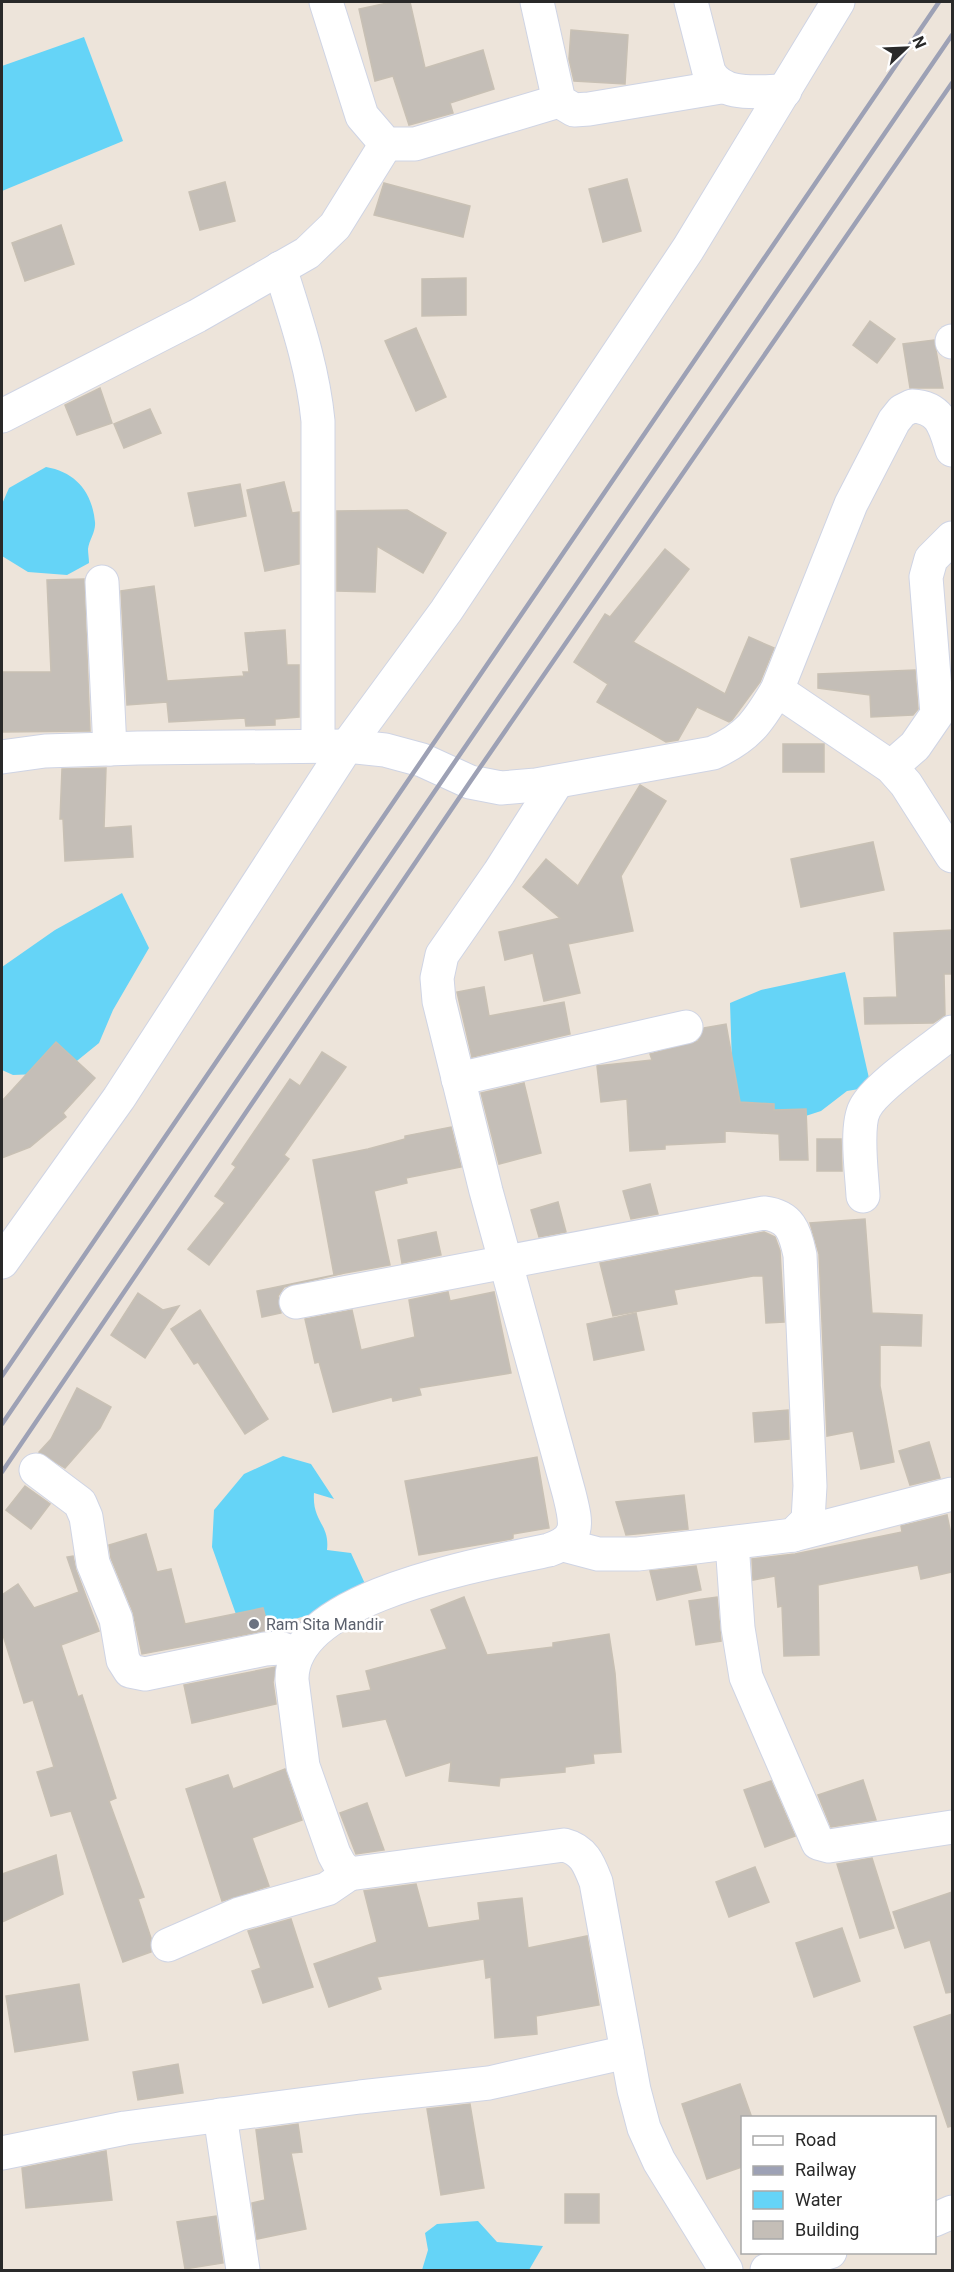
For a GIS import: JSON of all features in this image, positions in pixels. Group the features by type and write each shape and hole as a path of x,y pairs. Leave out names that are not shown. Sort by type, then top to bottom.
{"street":[{"path":"326,2 362,116 386,144 415,144 559,101"},
{"path":"537,2 559,101 574,110 721,87 733,90 785,91"},
{"path":"691,2 709,72 721,87"},
{"path":"2,1262 119,1098 333,746 446,611 688,249 838,2"},
{"path":"2,416 197,316 307,253 335,226 386,144"},
{"path":"279,268 306,352 318,421 333,746"},
{"path":"2,757 45,751 333,746 385,750 422,760 470,782 501,788 557,782 713,753 738,741 760,718 777,690 851,504 894,421 902,411 912,406 934,410 943,421 952,450"},
{"path":"891,767 915,746 937,714 938,702 926,577 931,559 952,538"},
{"path":"102,582 110,749"},
{"path":"777,690 891,767 906,784 952,856"},
{"path":"557,782 442,955 438,965 439,1001 458,1079 505,1263 576,1522 572,1538 564,1545"},
{"path":"458,1079 686,1027"},
{"path":"863,1196 861,1124 864,1109 880,1090 952,1032"},
{"path":"296,1302 764,1213 784,1218 796,1235 800,1255 810,1486 808,1520 793,1535"},
{"path":"36,1470 80,1503 86,1516 93,1563 116,1619 123,1660 129,1671 145,1674 265,1649 280,1648 297,1654"},
{"path":"349,1874 339,1865 334,1854 303,1766 292,1680 292,1670 297,1654 308,1639 329,1623 375,1595 393,1588 564,1545 609,1555 793,1535 952,1494"},
{"path":"732,1543 738,1628 746,1677 818,1843 830,1846 952,1827"},
{"path":"168,1945 239,1914 327,1889 349,1874 564,1845 577,1848 584,1855 596,1882 627,2052 645,2128 659,2161 726,2271"},
{"path":"2,2153 125,2128 489,2083 627,2052"},
{"path":"220,2115 243,2271"},
{"path":"936,2219 952,2212"},
{"path":"767,2271 826,2254"}],"water":[{"path":"84,37 123,141 2,191 2,66"},
{"path":"46,467 73,478 86,492 93,511 95,526 88,549 89,563 67,575 28,572 2,556 2,504 9,488"},
{"path":"122,893 149,948 113,1010 99,1043 62,1073 13,1075 2,1070 2,967 55,930"},
{"path":"845,972 871,1087 847,1091 821,1111 754,1133 733,1093 730,1003 761,990"},
{"path":"283,1456 311,1464 334,1499 314,1493 316,1510 326,1534 327,1550 351,1553 366,1586 326,1610 243,1634 212,1547 214,1510 244,1474"},
{"path":"478,2221 497,2242 543,2246 529,2270 422,2270 428,2250 425,2233 437,2224"}],"building":[{"path":"392,2 410,2 425,68 483,50 494,89 450,103 453,113 409,125 393,76 375,81 359,9"},
{"path":"571,30 628,35 625,84 574,81 569,59"},
{"path":"627,179 641,231 603,242 589,189"},
{"path":"225,182 235,221 200,230 189,192"},
{"path":"384,183 470,206 463,237 374,215"},
{"path":"61,225 74,264 25,281 12,243"},
{"path":"466,278 466,315 422,316 422,279"},
{"path":"870,321 895,339 877,363 853,345"},
{"path":"416,328 446,397 416,411 385,341"},
{"path":"934,340 943,388 910,388 903,344"},
{"path":"100,388 112,423 77,435 65,405"},
{"path":"150,409 161,433 124,448 114,424"},
{"path":"284,482 292,513 299,512 299,564 265,571 247,490"},
{"path":"240,484 246,516 195,526 188,493"},
{"path":"407,510 446,533 423,573 377,546 375,592 337,591 337,511"},
{"path":"665,549 689,569 633,642 725,694 749,637 774,648 760,682 732,720 729,722 697,707 678,740 666,742 597,702 608,684 574,662 605,614 610,617"},
{"path":"84,579 90,731 3,732 2,672 51,672 47,580"},
{"path":"154,586 167,681 244,676 243,672 249,672 245,633 285,630 287,665 299,665 299,717 275,719 275,725 246,726 245,718 169,722 167,702 127,705 121,591"},
{"path":"915,670 918,709 913,715 871,717 870,695 818,688 818,674"},
{"path":"783,744 824,744 824,772 783,772"},
{"path":"106,768 104,828 131,826 133,857 65,861 63,819 60,819 62,769"},
{"path":"640,785 666,801 621,876 633,931 568,944 580,993 544,1001 533,953 505,960 499,932 560,918 523,887 546,859 578,886"},
{"path":"873,842 884,890 801,907 791,859"},
{"path":"952,930 952,974 944,974 945,1015 933,1023 865,1024 864,998 897,997 894,933"},
{"path":"484,987 489,1016 564,1002 570,1034 472,1057 457,992"},
{"path":"726,1024 740,1102 774,1104 774,1110 806,1109 808,1160 780,1160 779,1134 725,1131 725,1142 665,1145 665,1149 630,1151 627,1099 601,1102 597,1066 652,1060 650,1054 698,1041 704,1028"},
{"path":"56,1042 95,1078 63,1113 66,1117 30,1147 2,1158 2,1101"},
{"path":"322,1052 346,1067 284,1155 289,1159 209,1265 188,1249 225,1203 215,1196 236,1167 232,1164 290,1079 300,1086"},
{"path":"524,1083 541,1153 499,1164 481,1093"},
{"path":"451,1127 461,1167 406,1178 407,1183 374,1191 390,1265 334,1275 313,1160 368,1149 405,1139 405,1136"},
{"path":"817,1139 841,1139 842,1171 817,1171"},
{"path":"650,1184 658,1214 631,1219 623,1191"},
{"path":"558,1202 566,1232 539,1237 531,1210"},
{"path":"865,1219 872,1313 922,1315 921,1346 880,1345 880,1386 894,1462 861,1469 853,1431 827,1436 819,1254 810,1223"},
{"path":"436,1232 441,1255 402,1263 398,1240"},
{"path":"764,1232 775,1237 780,1251 784,1322 766,1323 763,1276 674,1290 677,1304 613,1316 600,1263"},
{"path":"344,1273 284,1287 278,1296 281,1313 262,1317 257,1291"},
{"path":"448,1292 450,1301 494,1292 511,1373 419,1388 421,1395 393,1401 392,1397 333,1412 319,1362 315,1363 305,1319 352,1310 361,1350 415,1337 409,1300"},
{"path":"138,1293 163,1310 179,1306 145,1358 111,1335"},
{"path":"200,1310 268,1419 245,1434 198,1362 194,1364 171,1329"},
{"path":"636,1313 644,1350 594,1360 587,1324"},
{"path":"77,1388 111,1407 100,1428 65,1468 39,1452 51,1439"},
{"path":"788,1410 789,1439 755,1442 753,1413"},
{"path":"929,1442 940,1478 910,1485 899,1451"},
{"path":"537,1457 549,1528 513,1534 511,1539 419,1555 405,1481"},
{"path":"25,1486 50,1504 31,1529 6,1510"},
{"path":"684,1495 688,1529 626,1535 616,1502"},
{"path":"947,1515 952,1539 952,1572 921,1579 918,1565 818,1585 819,1655 784,1656 782,1606 778,1607 775,1576 753,1580 752,1559 795,1554 902,1532 901,1526"},
{"path":"146,1534 157,1572 171,1569 185,1624 263,1608 269,1630 142,1654 133,1612 111,1558 109,1545"},
{"path":"73,1556 99,1631 61,1645 78,1697 82,1695 116,1798 109,1801 144,1897 138,1899 151,1938 151,1952 123,1962 71,1811 51,1816 37,1772 54,1767 33,1700 24,1703 2,1632 2,1595 18,1584 34,1608 79,1592 67,1557"},
{"path":"696,1566 701,1590 657,1600 650,1571"},
{"path":"464,1597 487,1655 553,1647 553,1643 609,1634 615,1673 621,1752 593,1754 594,1763 565,1767 565,1772 500,1778 499,1786 449,1781 451,1762 406,1776 386,1719 343,1727 337,1696 371,1690 366,1671 447,1649 431,1610"},
{"path":"717,1597 721,1641 696,1645 689,1601"},
{"path":"276,1667 273,1682 276,1704 192,1723 184,1685"},
{"path":"285,1769 302,1820 252,1838 269,1886 222,1901 186,1789 228,1775 233,1789"},
{"path":"863,1780 876,1820 831,1827 818,1795"},
{"path":"771,1781 795,1836 765,1847 744,1790"},
{"path":"367,1803 384,1850 356,1854 340,1813"},
{"path":"56,1855 63,1894 2,1922 2,1874"},
{"path":"872,1858 894,1928 860,1938 837,1864"},
{"path":"755,1867 769,1902 729,1917 716,1882"},
{"path":"416,1884 428,1928 480,1920 478,1903 522,1898 528,1948 587,1936 599,2005 536,2016 537,2034 495,2038 491,1977 486,1978 484,1959 377,1977 381,1989 329,2007 314,1964 377,1942 364,1891"},
{"path":"952,1892 952,1992 946,1993 930,1940 905,1948 893,1912"},
{"path":"291,1919 313,1987 263,2003 252,1971 261,1968 248,1931"},
{"path":"842,1928 860,1981 814,1997 796,1943"},
{"path":"79,1984 88,2040 15,2052 6,1996"},
{"path":"952,2014 952,2126 948,2127 914,2027"},
{"path":"178,2064 183,2093 138,2100 133,2072"},
{"path":"740,2084 751,2116 741,2116 741,2167 707,2179 682,2104"},
{"path":"470,2104 484,2188 441,2195 427,2109"},
{"path":"298,2124 302,2152 291,2153 306,2229 257,2239 252,2203 265,2200 256,2130"},
{"path":"106,2151 112,2200 26,2208 22,2168"},
{"path":"565,2194 599,2194 599,2223 565,2223"},
{"path":"216,2216 223,2263 185,2269 177,2222"}],"railway":[{"path":"2,1376 939,2"},
{"path":"2,1424 952,35"},
{"path":"2,1472 470,782 952,83"}],"place":[{"name":"Ram Sita Mandir","path":"254,1624"}]}
